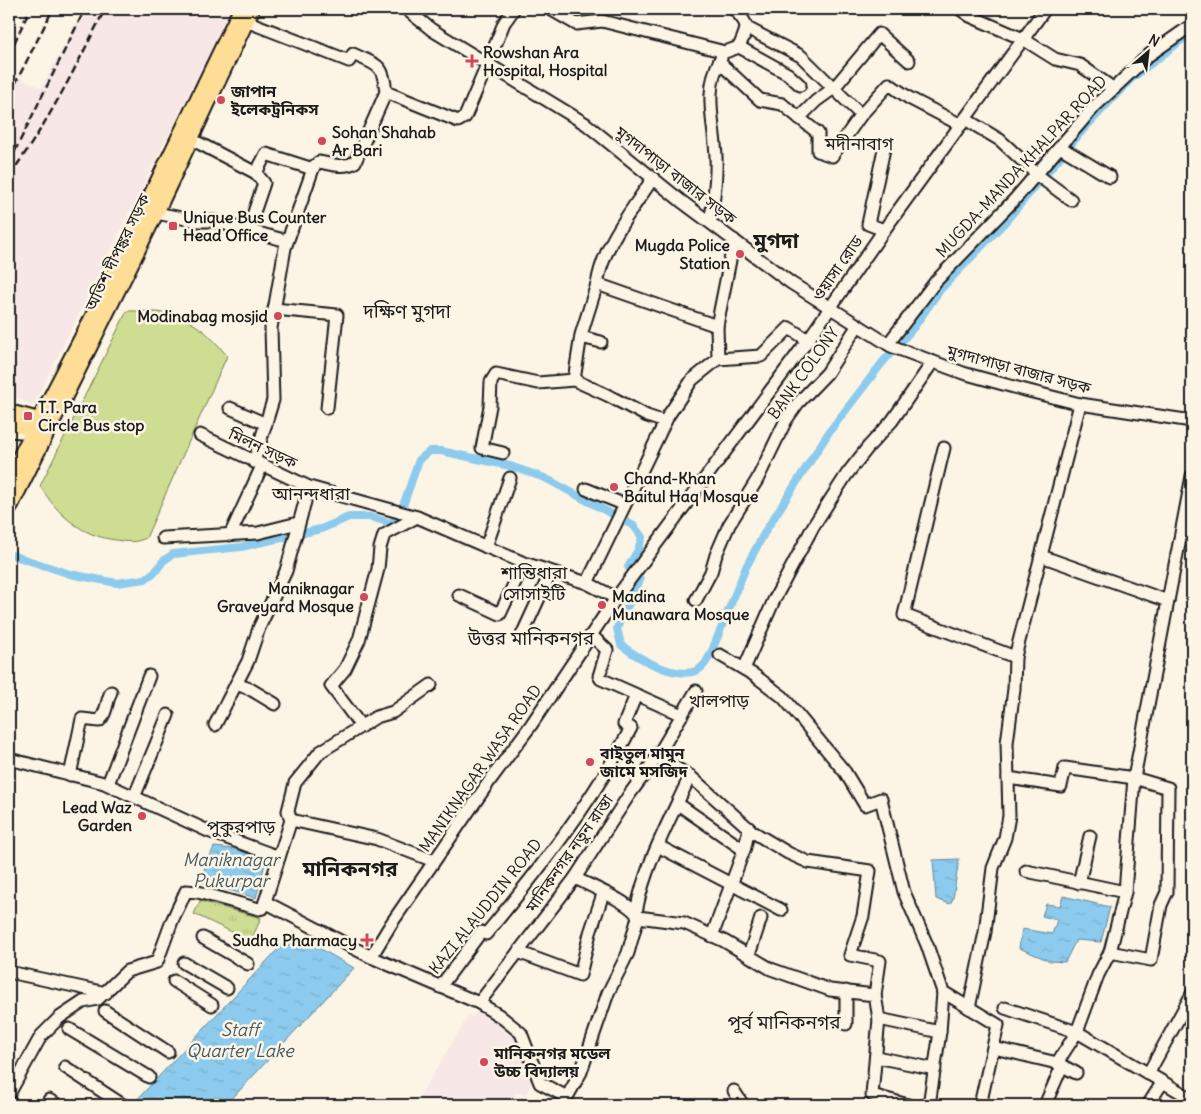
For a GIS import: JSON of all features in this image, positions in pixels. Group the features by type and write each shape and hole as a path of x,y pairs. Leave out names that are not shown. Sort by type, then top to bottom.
{"main road":[{"name":"অতিশ দীপঙ্কর সড়ক","path":"9,478 37,426 61,392 156,213 179,151 191,139 247,13"},
{"name":"অতিশ দীপঙ্কর সড়ক","path":"61,392 247,13"},
{"path":"9,412 37,426"},
{"path":"9,423 37,426"},
{"name":"অতিশ দীপঙ্কর সড়ক","path":"9,509 37,426"}],"street":[{"name":"মুগদাপাড়া বাজার সড়ক","path":"406,9 432,30 586,124 653,178 791,283 889,345 932,363 963,373 1080,404 1192,420"},
{"path":"386,92 458,121 465,117 504,23 514,9"},
{"path":"550,9 576,24 602,21 722,57 760,100 782,104 818,133 818,151 832,156 861,115 889,84 909,98 1000,140 1040,178 1071,200"},
{"path":"710,222 716,190 713,121 709,100 712,80 722,57 739,46 747,28 746,22 734,9"},
{"path":"960,9 970,16 1023,38 1055,59 1080,65 1114,89"},
{"name":"ওয়াসা রোড","path":"616,598 808,340 829,307 1044,9"},
{"path":"230,535 258,464 274,387 270,346 274,309 287,241 313,169 319,162 348,166 355,162 386,92 383,70 379,66 353,54 349,61 247,13"},
{"name":"MUGDA-MANDA KHALPAR ROAD","path":"889,345 936,281 1040,178 1064,150 1094,107 1149,55 1192,25"},
{"path":"747,28 801,56 861,115"},
{"path":"800,118 816,101 834,88 879,34 909,61"},
{"path":"739,46 788,74 800,85"},
{"path":"191,139 256,174 264,183 248,230"},
{"path":"884,149 868,224 884,230"},
{"path":"1064,150 1110,178"},
{"path":"256,174 266,154 313,169"},
{"path":"574,380 581,337 603,259 615,233 653,178"},
{"path":"156,213 214,221 287,241"},
{"path":"718,359 717,326 734,240"},
{"path":"597,284 717,326"},
{"path":"274,309 337,315 327,408"},
{"name":"BANK COLONY","path":"696,600 711,572 729,525 757,480 786,420 798,403 827,373 858,325"},
{"path":"587,583 665,422 692,380 718,359 761,356 789,328 808,340"},
{"path":"581,337 601,342"},
{"path":"744,669 774,600 814,525 847,474 892,421 932,363"},
{"path":"503,453 482,448 490,406 491,382 496,374 538,383 574,380 647,416 665,422"},
{"path":"9,404 37,426"},
{"path":"970,1008 985,932 993,868 1005,838 1008,816 1007,743 1014,689 1015,656 1080,404"},
{"path":"230,408 266,424"},
{"path":"9,431 21,432 37,426"},
{"name":"মিলন সড়ক","path":"200,435 309,487 442,526 524,563 587,583 616,598"},
{"path":"944,448 904,615 1015,656"},
{"path":"1046,1105 1060,1065 1077,1032 1098,975 1110,952 1125,892 1134,778 1192,476"},
{"path":"486,547 510,478"},
{"path":"215,725 248,661 259,628 286,571 297,525 309,487"},
{"path":"586,489 623,506"},
{"path":"361,726 331,686 345,669 358,640 378,569 380,548 384,535 413,516"},
{"path":"163,538 258,533 297,525"},
{"path":"1041,556 1168,601"},
{"path":"460,595 500,614 524,563"},
{"path":"522,635 551,572"},
{"name":"MANIKNAGAR WASA ROAD","path":"371,957 434,861 532,724 616,598"},
{"path":"591,635 607,650 599,676 601,679 682,715"},
{"path":"720,655 744,669 783,697 845,772 865,805 882,799 904,892 927,945 943,992 940,1032 930,1105"},
{"path":"108,784 149,676"},
{"path":"236,684 275,704"},
{"path":"9,1094 41,1036 59,1018 83,1002 98,999 127,970 157,962 172,921 186,891 198,892 258,909 263,908 291,820 288,812 298,778 320,752 361,726 393,712 431,685"},
{"name":"মানিকনগর নতুন রাস্তা","path":"479,1003 575,878 629,795 657,757 696,691"},
{"path":"70,775 81,721 84,718 99,721 102,718 111,692"},
{"name":"KAZI ALAUDDIN ROAD","path":"440,987 481,932 486,934 537,872 582,807 631,728 624,724 636,695"},
{"path":"135,795 168,715"},
{"path":"657,757 690,776 749,828 788,853 808,862 870,870 863,916 850,955 880,961 875,994 879,1019 872,1095 908,1105"},
{"path":"9,759 108,784 135,795 208,831 279,857"},
{"path":"1008,778 1061,786 1065,768 1134,778 1168,788 1170,793 1166,858 1167,892 1161,905 1151,960 1110,952"},
{"path":"265,902 371,957 479,1003 511,1023 521,1033 540,1083 567,1097 570,1096 591,1046 608,993 628,953 639,898 658,846 690,776"},
{"path":"678,804 744,850"},
{"path":"291,820 377,839 434,861"},
{"path":"712,936 744,850 749,828"},
{"path":"1079,883 1090,836"},
{"path":"658,846 781,910"},
{"path":"1026,871 1125,892"},
{"path":"575,878 603,894 622,902 637,914 684,923 793,978 830,990 875,994"},
{"path":"518,952 580,975 590,933 603,894"},
{"path":"749,955 761,918"},
{"path":"203,938 248,964"},
{"path":"184,963 227,988"},
{"path":"9,972 106,993"},
{"path":"174,981 212,1005"},
{"path":"846,991 846,1024"},
{"path":"943,992 998,1025 980,1105"},
{"path":"1148,1074 1192,994"},
{"path":"1005,1008 1077,1032 1192,1099"},
{"path":"105,1011 168,1052"},
{"path":"879,1019 940,1032"},
{"path":"69,1029 149,1077"},
{"path":"994,1048 1060,1065 1076,1073"},
{"path":"876,1057 935,1069"},
{"path":"65,1067 122,1105"},
{"path":"1148,1105 1162,1083"},
{"path":"734,1092 743,1105"}],"shaded area":[{"path":"84,9 231,9 33,406 9,393 9,72 41,88"},
{"name":"মানিকনগর মডেল উচ্চ বিদ্যালয়","path":"481,1008 517,1036 534,1078 526,1095 516,1093 511,1105 426,1105 418,1099 469,1015 473,1016"}],"green space":[{"path":"127,311 158,312 184,319 206,333 227,356 146,538 131,542 103,538 81,529 63,515 40,486"},
{"path":"200,901 261,918 251,941 194,914"}],"water":[{"name":"Maniknagar Pukurpar","path":"214,847 235,849 266,860 256,898 199,881"},
{"path":"959,859 953,899 950,904 936,899 933,860"},
{"path":"1063,896 1110,907 1101,942 1076,940 1065,962 1050,961 1019,948 1022,929 1052,934 1057,920 1042,916 1046,904 1060,906"},
{"name":"Staff Quarter Lake","path":"293,933 354,968 226,1105 132,1105"}],"waterway":[{"path":"12,555 70,574 117,583 145,579 173,554 241,547 321,529 349,517 370,517 391,523 399,517 419,460 430,451 441,451 510,466 545,478 634,526 642,537 638,550 628,567 640,580 617,628 621,645 646,661 667,670 687,673 699,670 711,653 746,567 766,530 829,432 882,363 914,327 940,290 1006,221 1084,129 1131,79 1192,32"}],"railway":[{"path":"9,54 30,9"},
{"path":"9,96 53,9"},
{"path":"9,163 85,9"},
{"path":"9,176 49,115 105,9"}],"place":[{"name":"Rowshan Ara Hospital, Hospital","path":"472,61"},
{"name":"জাপান ইলেকট্রনিকস","path":"221,100"},
{"name":"Sohan Shahab Ar Bari","path":"322,141"},
{"name":"Unique Bus Counter Head Office","path":"173,226"},
{"name":"Mugda Police Station","path":"740,254"},
{"name":"Modinabag mosjid","path":"278,316"},
{"name":"T.T. Para Circle Bus stop","path":"28,416"},
{"name":"Chand-Khan Baitul Haq Mosque","path":"614,487"},
{"name":"Maniknagar Graveyard Mosque","path":"364,597"},
{"name":"Madina Munawara Mosque","path":"602,605"},
{"name":"বাইতুল মামুন জামে মসজিদ","path":"590,762"},
{"name":"Lead Waz Garden","path":"142,816"},
{"name":"Sudha Pharmacy","path":"367,940"},
{"name":"মানিকনগর মডেল উচ্চ বিদ্যালয়","path":"484,1062"}],"district":[{"name":"মদীনাবাগ","path":"859,143"},
{"name":"মুগদা","path":"776,240"},
{"name":"দক্ষিণ মুগদা","path":"407,311"},
{"name":"আনন্দধারা","path":"311,493"},
{"name":"শান্তিধারা সোসাইটি","path":"534,582"},
{"name":"উত্তর মানিকনগর","path":"531,638"},
{"name":"খালপাড়","path":"719,700"},
{"name":"পুকুরপাড়","path":"241,826"},
{"name":"মানিকনগর","path":"350,868"},
{"name":"পূর্ব মানিকনগর","path":"784,1022"}]}
